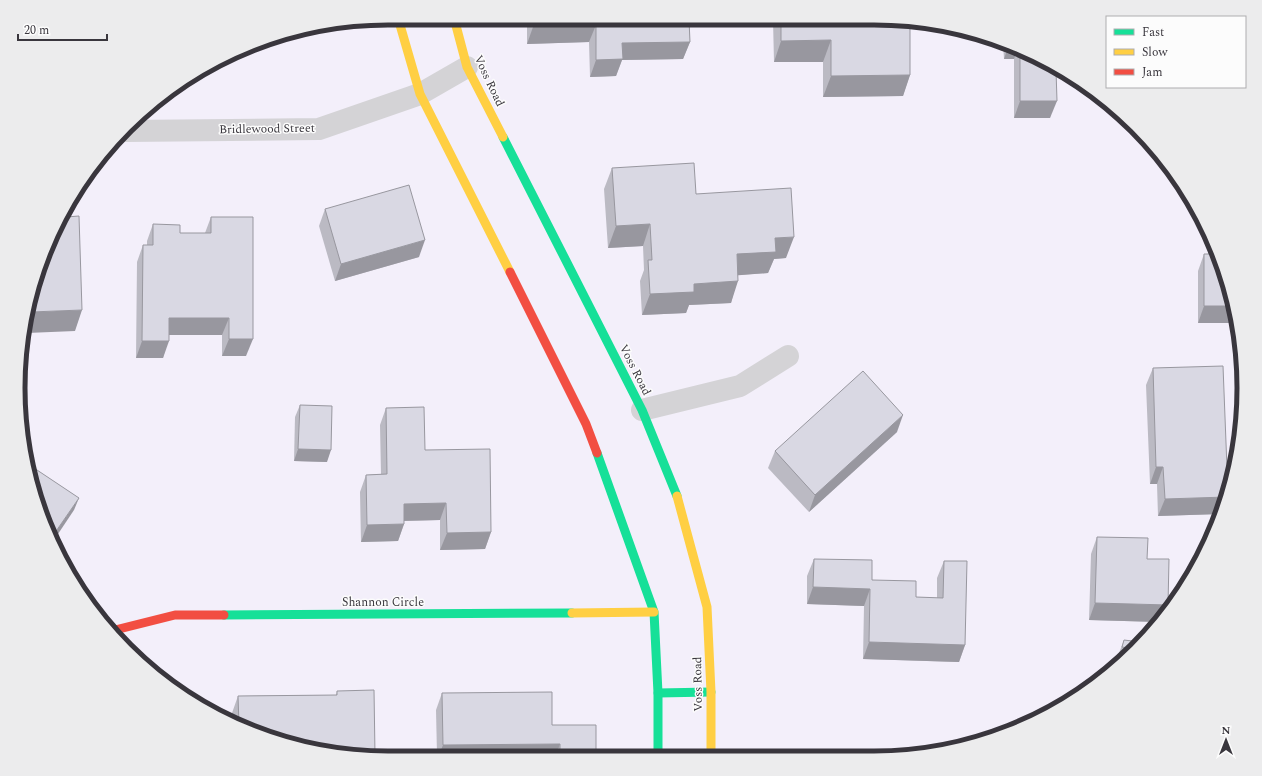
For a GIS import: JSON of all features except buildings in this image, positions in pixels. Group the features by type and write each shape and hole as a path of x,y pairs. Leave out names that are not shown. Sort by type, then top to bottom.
{"main road":[{"path":"400,25 420,94 586,424 654,612 658,693 658,751"},
{"name":"Voss Road","path":"456,25 468,68 642,410 679,500 707,607 711,692 711,751"},
{"name":"Shannon Circle","path":"117,629 175,615 654,612"},
{"path":"658,693 711,692"}],"street":[{"name":"Bridlewood Street","path":"131,131 319,129 420,94 468,68"},
{"path":"642,410 740,386 788,356"}],"traffic: fast":[{"path":"503,137 642,410 677,496"},
{"path":"597,453 654,612 658,693 658,751"},
{"path":"224,615 572,613"},
{"path":"658,693 711,692"}],"traffic: slow":[{"path":"400,25 420,94 510,272"},
{"path":"456,25 467,67 503,137"},
{"path":"677,496 707,607 711,692 711,751"},
{"path":"572,613 654,612"}],"traffic: jam":[{"path":"510,272 586,424 597,453"},
{"path":"117,629 175,615 224,615"}]}
